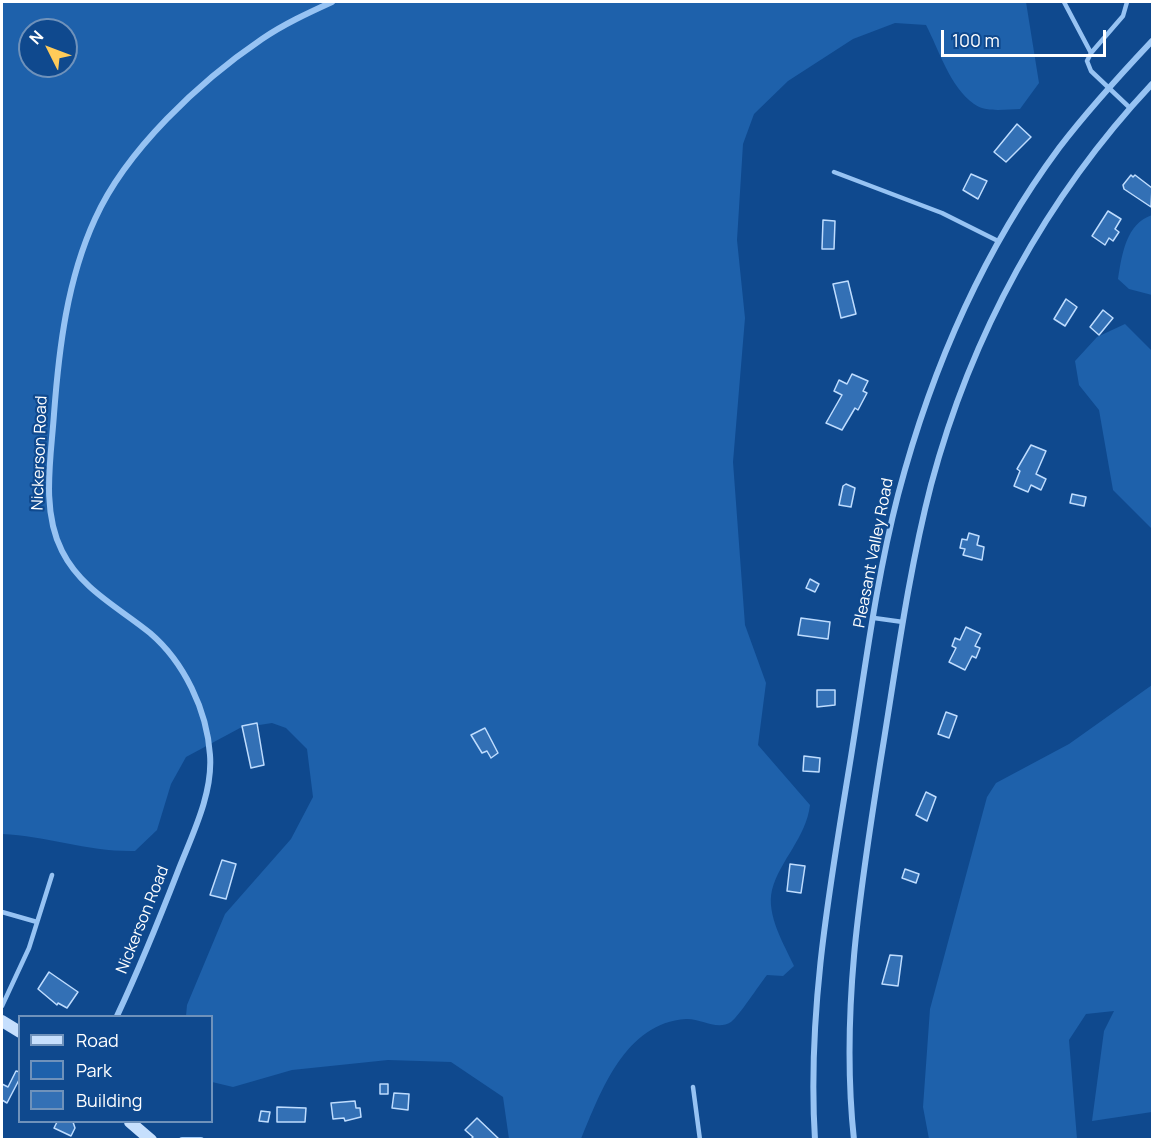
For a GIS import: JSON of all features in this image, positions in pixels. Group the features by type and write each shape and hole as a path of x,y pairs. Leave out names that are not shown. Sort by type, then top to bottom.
{"street":[{"name":"Nickerson Road","path":"118,1015 190,841 209,781 210,753 203,717 175,659 148,632 83,581 72,569 57,541 50,504 50,466 57,375 66,314 89,231 107,193 131,161 173,114 233,61 263,38 332,2"},
{"name":"Pleasant Valley Road","path":"815,1140 812,1067 820,963 874,618 897,498 920,421 952,333 998,241 1060,148 1108,89 1152,41"},
{"path":"854,1140 848,1068 851,967 858,906 903,622 931,486 954,410 976,351 1001,298 1034,240 1094,152 1152,84"},
{"path":"2,1020 18,1031"},
{"path":"131,1123 151,1140"},
{"path":"182,1140 201,1140"}],"lane":[{"path":"1064,2 1091,53"},
{"path":"1127,2 1123,16 1091,53 1087,61 1091,71 1130,108"},
{"path":"834,172 942,213 998,241"},
{"path":"874,618 903,622"},
{"path":"2,1006 28,948 52,875"},
{"path":"2,912 37,922"},
{"path":"693,1087 700,1140"}],"green space":[{"path":"2,2 1026,2 1039,83 1020,109 990,110 974,104 958,88 926,25 895,23 853,39 788,81 754,114 743,144 737,240 745,318 733,462 745,625 766,683 758,745 810,805 804,828 776,879 771,900 777,929 794,966 783,976 767,975 735,1019 726,1024 714,1025 686,1019 665,1023 647,1033 631,1046 618,1062 597,1101 581,1139 509,1139 503,1097 451,1062 388,1060 292,1070 233,1087 213,1082 213,1015 186,1015 187,1005 225,914 291,839 313,797 307,749 286,728 272,723 240,728 186,757 171,784 157,830 135,851 101,849 2,834"},
{"path":"1152,215 1152,295 1129,289 1118,279 1124,250 1131,233 1143,219"},
{"path":"1125,324 1152,351 1152,529 1113,490 1099,410 1079,385 1075,361 1097,337"},
{"path":"1152,685 1152,1112 1092,1121 1104,1031 1114,1011 1086,1014 1069,1040 1077,1139 929,1139 923,1107 930,1009 987,797 996,783 1069,744"}],"building":[{"path":"1017,124 1031,137 1006,162 994,152"},
{"path":"971,174 987,181 978,199 963,190"},
{"path":"1131,175 1133,177 1135,175 1152,188 1151,207 1124,189 1123,185"},
{"path":"1108,211 1121,219 1115,229 1119,232 1113,241 1109,238 1105,245 1092,236"},
{"path":"823,220 835,221 834,249 822,249"},
{"path":"848,281 856,314 841,318 833,284"},
{"path":"1066,299 1077,307 1065,326 1054,319"},
{"path":"1103,310 1113,318 1099,335 1090,327"},
{"path":"852,374 868,381 863,391 867,393 858,410 855,408 842,430 826,423 842,395 834,391 839,380 847,384"},
{"path":"1031,445 1046,451 1036,474 1046,479 1041,490 1031,485 1028,492 1014,486 1020,471 1017,469"},
{"path":"846,484 855,488 851,507 839,505 843,486"},
{"path":"1072,494 1086,497 1084,506 1070,503"},
{"path":"969,533 979,536 977,545 984,547 982,560 963,555 965,549 960,548 962,539 967,540"},
{"path":"810,579 819,584 815,592 806,588"},
{"path":"801,618 830,622 828,639 798,635"},
{"path":"966,627 981,634 975,646 980,648 976,658 972,656 965,670 949,662 956,648 952,646 955,638 960,640"},
{"path":"817,690 835,690 835,705 817,707"},
{"path":"946,712 957,716 949,738 938,734"},
{"path":"257,723 264,765 251,768 242,726"},
{"path":"485,728 498,753 491,758 487,751 482,753 471,735"},
{"path":"804,756 820,758 819,772 803,771"},
{"path":"926,792 936,797 927,821 916,815"},
{"path":"222,860 236,864 226,899 210,895"},
{"path":"790,864 805,866 801,893 787,891"},
{"path":"905,869 919,874 916,883 902,878"},
{"path":"890,955 902,956 898,986 882,984"},
{"path":"49,972 78,992 67,1008 58,1003 57,1005 38,989"},
{"path":"16,1071 18,1072 18,1082 7,1103 2,1100 2,1084 8,1087"},
{"path":"380,1084 388,1084 388,1094 380,1094"},
{"path":"394,1093 409,1094 408,1110 392,1108"},
{"path":"355,1101 356,1108 360,1108 361,1117 345,1121 344,1118 333,1119 331,1103"},
{"path":"277,1107 306,1108 305,1122 277,1122"},
{"path":"261,1111 270,1112 268,1122 259,1121"},
{"path":"477,1118 500,1140 470,1140 473,1137 465,1130"},
{"path":"56,1123 73,1123 75,1128 71,1136 54,1128"}]}
